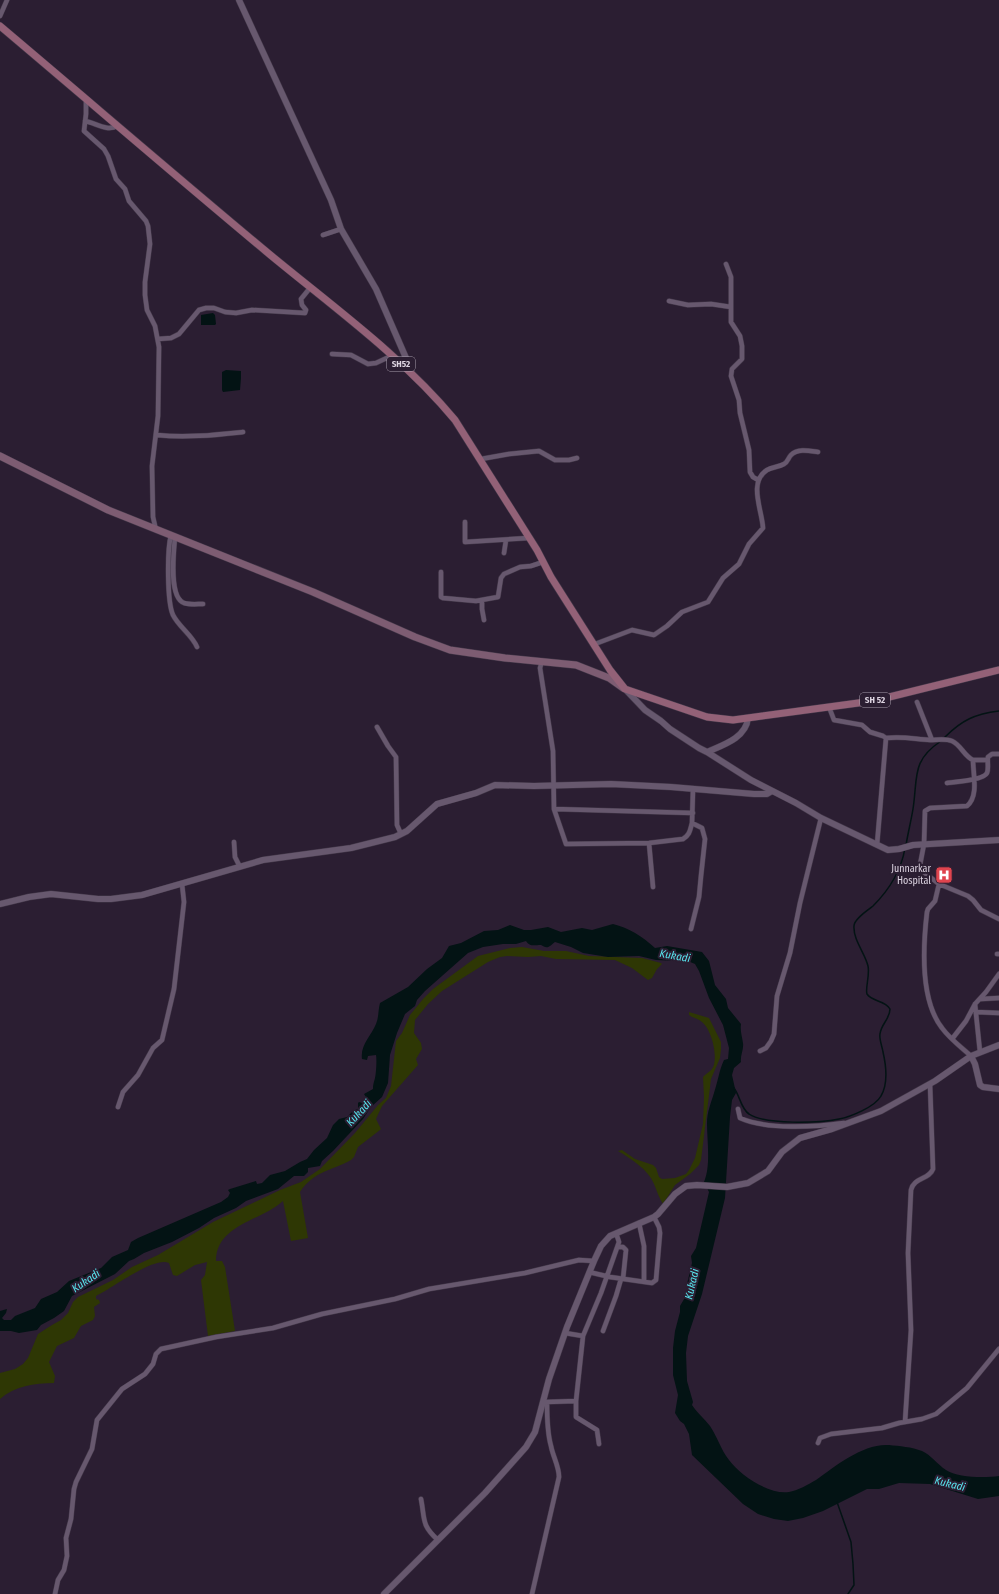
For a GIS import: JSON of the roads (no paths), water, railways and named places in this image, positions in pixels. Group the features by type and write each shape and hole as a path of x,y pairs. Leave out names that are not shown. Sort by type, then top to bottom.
{"main road":[{"name":"SH52","path":"0,26 409,371 441,403 456,420 610,670 625,689"},
{"path":"0,456 77,495 156,530 313,592 415,637 450,650 468,654 566,663 585,668 609,678 625,689 707,717 721,720 748,718"},
{"name":"SH 52","path":"748,718 873,701 999,670"}],"street":[{"path":"0,16 7,0"},
{"path":"239,0 331,200 341,230 376,289 406,358 409,371"},
{"path":"86,99 84,131 104,149 116,179 125,189 129,201 146,221 148,226 150,244 145,282 145,295 147,310 155,326 158,339 159,390 157,434 152,466 154,492 153,518 156,530"},
{"path":"85,121 96,123 106,129 113,129 118,126"},
{"path":"323,235 341,230"},
{"path":"726,264 731,277 731,322 740,336 742,356 741,361 732,369 731,376 739,400 740,413 749,450 750,472 753,477 758,480"},
{"path":"158,339 171,338 179,334 199,310 206,308 214,308 225,312 252,310 305,313 306,310 302,305 301,299 310,288"},
{"path":"669,301 688,305 711,304 731,307"},
{"path":"332,354 351,355 368,364 376,363 391,356"},
{"path":"157,434 197,436 243,432"},
{"path":"481,459 539,451 555,460 569,460 577,458"},
{"path":"595,644 632,630 654,635 667,626 682,612 708,602 723,578 739,564 749,544 763,528 758,498 759,477 765,471 784,464 793,453 799,451 818,452"},
{"path":"465,522 465,542 529,538"},
{"path":"173,536 174,580 178,598 184,603 203,604"},
{"path":"173,536 169,547 169,582 173,614 197,647"},
{"path":"504,553 506,540"},
{"path":"441,572 441,597 462,601 482,600 498,597 501,578 504,574 520,567 531,566 543,562"},
{"path":"482,600 484,620"},
{"path":"542,661 540,668 553,752 554,809 566,844 649,842 683,839 690,833 692,822 693,789"},
{"path":"625,689 645,710 670,729 730,767 821,818 888,850 899,849 911,845 999,840"},
{"path":"917,702 932,740"},
{"path":"829,707 834,720 862,724 870,732 886,738 901,736 932,740 946,740 954,742 966,757 973,760 987,760"},
{"path":"707,752 737,737 747,725 748,718"},
{"path":"377,727 396,757 397,825 401,834"},
{"path":"877,845 886,738"},
{"path":"947,783 974,779 987,774 987,760 990,755 999,754"},
{"path":"973,760 974,779 973,797 971,803 968,806 930,808 924,811 924,844 920,865 921,870 939,884 968,896 981,910 999,919"},
{"path":"0,904 29,897 51,894 81,898 111,899 142,895 280,857 352,848 379,842 407,831 437,804 476,793 495,785 611,784 754,794 767,794 772,791"},
{"path":"554,809 692,813"},
{"path":"760,1051 766,1048 774,1034 777,996 790,952 800,903 821,818"},
{"path":"691,929 699,897 705,839 702,828 692,822"},
{"path":"234,842 235,857 240,867"},
{"path":"649,842 653,887"},
{"path":"118,1107 122,1092 138,1075 153,1048 162,1040 175,982 184,902 182,884"},
{"path":"939,884 935,901 927,912 924,936 926,980 936,1019 952,1039 971,1056 975,1064 980,1085 983,1087 999,1089"},
{"path":"952,1039 966,1021 975,1004 997,979 999,974"},
{"path":"981,998 999,998"},
{"path":"975,1004 980,1052"},
{"path":"976,1012 999,1013"},
{"path":"384,1594 485,1493 526,1447 535,1432 546,1402 550,1379 565,1333 589,1272 607,1238 654,1217 680,1190 690,1185 727,1187 748,1183 757,1179 773,1166 782,1152 800,1138 832,1129 881,1111 930,1084 971,1056 999,1045"},
{"path":"905,1422 911,1330 908,1253 911,1190 914,1183 931,1174 933,1169 930,1084"},
{"path":"738,1110 740,1118 764,1124 826,1125 850,1122"},
{"path":"589,1272 622,1279 652,1283 656,1280 660,1233 654,1217"},
{"path":"639,1223 644,1246 644,1282"},
{"path":"599,1444 597,1430 576,1417 576,1401 583,1336 618,1246 619,1238 616,1233"},
{"path":"603,1331 622,1279 626,1250 623,1247 618,1246"},
{"path":"55,1594 58,1580 64,1570 67,1556 66,1538 71,1519 74,1489 92,1450 97,1420 122,1389 145,1374 153,1364 156,1354 162,1349 216,1337 273,1328 322,1314 395,1299 429,1289 525,1273 579,1260 594,1261"},
{"path":"565,1333 583,1336"},
{"path":"818,1443 820,1438 831,1434 882,1428 929,1417 944,1408 967,1388 999,1349"},
{"path":"546,1402 576,1401"},
{"path":"532,1594 559,1477 550,1446 546,1402"},
{"path":"421,1499 425,1526 438,1540"}],"water":[{"path":"213,313 215,315 215,325 201,325 201,315"},
{"path":"226,370 241,371 240,390 223,392 222,372"},
{"name":"Kukadi","path":"613,924 635,933 655,948 667,946 702,952 709,961 715,985 726,999 728,1008 741,1024 743,1045 741,1062 734,1068 732,1075 736,1093 732,1100 730,1117 725,1198 702,1294 688,1336 686,1353 687,1381 693,1402 692,1405 710,1426 726,1456 740,1472 756,1483 773,1490 789,1492 799,1489 816,1480 850,1456 870,1448 879,1445 906,1447 925,1453 946,1470 957,1475 979,1477 999,1476 999,1496 978,1499 930,1484 899,1483 879,1489 867,1489 823,1511 803,1518 788,1521 774,1519 758,1514 743,1504 692,1455 689,1434 684,1424 675,1413 678,1395 673,1375 673,1348 680,1306 687,1294 687,1284 692,1263 691,1256 696,1248 709,1192 704,1182 708,1161 707,1123 709,1108 722,1064 724,1060 728,1059 729,1048 723,1025 709,998 699,971 695,964 683,959 678,961 656,960 639,956 608,957 583,953 555,942 549,947 546,947 541,945 531,945 526,941 516,944 483,947 468,953 425,991 417,1000 415,1006 405,1014 390,1055 388,1083 382,1097 322,1161 320,1166 308,1168 308,1172 304,1176 294,1176 278,1189 246,1201 236,1208 214,1218 199,1228 172,1242 144,1253 129,1261 115,1274 72,1296 64,1311 41,1325 37,1330 19,1333 0,1331 0,1311 7,1309 2,1318 4,1320 11,1320 15,1316 35,1308 41,1299 57,1292 69,1281 101,1268 112,1257 128,1250 131,1242 138,1238 221,1202 228,1197 230,1193 228,1190 230,1189 256,1181 257,1184 262,1183 270,1175 285,1171 307,1159 327,1138 333,1125 339,1119 347,1117 354,1110 358,1109 359,1102 366,1104 367,1099 364,1094 373,1089 376,1073 376,1055 368,1056 367,1060 362,1059 362,1054 364,1045 377,1021 380,1003 408,987 427,969 442,958 449,946 461,943 484,931 498,930 510,925 524,930 548,927 561,932 582,928 592,930"}],"waterway":[{"path":"945,737 957,726 969,719 983,714 999,711"},
{"path":"906,845 913,809 916,779 920,763 931,748 941,741"},
{"path":"734,1088 742,1106 749,1114 757,1118 767,1120 792,1122 844,1118 868,1108 881,1096 885,1086 886,1074 880,1034 882,1027 889,1016 890,1009 885,1004 869,997 867,994 868,966 855,936 854,926 858,918 873,906 894,880 901,865 905,848"},
{"path":"837,1502 851,1542 854,1585 848,1594"}],"place":[{"name":"Junnarkar Hospital","path":"944,875"}]}
